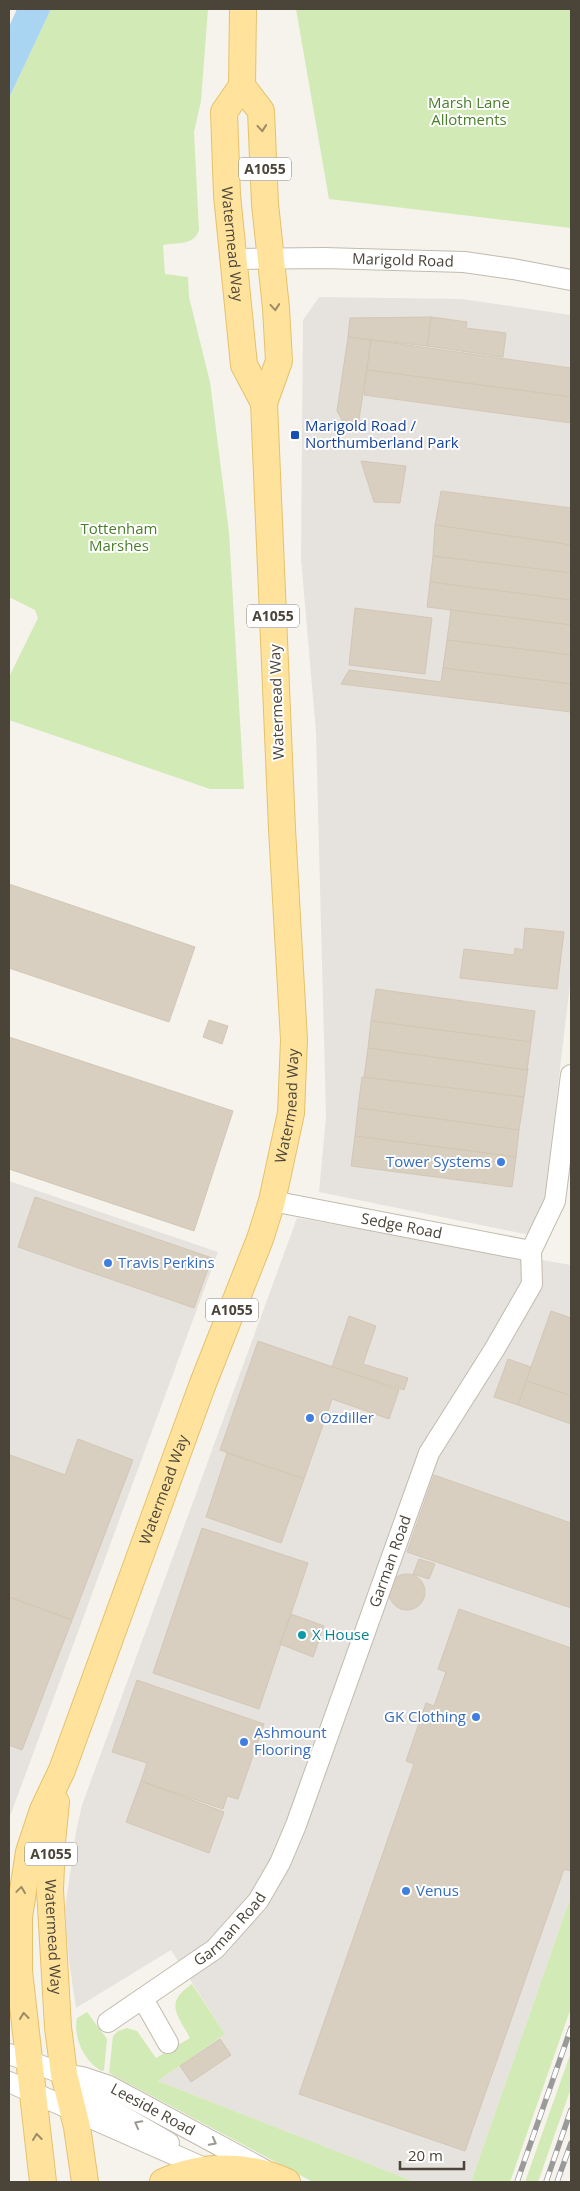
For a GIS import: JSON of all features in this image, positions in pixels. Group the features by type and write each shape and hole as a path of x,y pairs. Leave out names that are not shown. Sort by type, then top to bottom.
{"main road":[{"path":"242,86 243,9"},
{"name":"Watermead Way","path":"21,2053 14,1980 18,1917 24,1873 43,1810 62,1770 202,1386 260,1239 272,1201 291,1113 294,1040 282,819 264,403 278,362 261,111 242,86 224,112 228,203 244,365 264,403"},
{"name":"Watermead Way","path":"62,1770 52,1842 50,1898 58,2027 64,2074"},
{"path":"21,2053 64,2074"},
{"name":"A1055","path":"21,2053 20,2086 42,2182"},
{"path":"20,2086 64,2074"},
{"name":"A1055","path":"64,2074 74,2110 85,2182"},
{"path":"163,2182 189,2172 232,2168 255,2171 288,2182"}],"street":[{"name":"Marigold Road","path":"233,259 334,258 464,262 504,267 571,280"},
{"name":"Garman Road","path":"108,2022 215,1949 258,1901 280,1863 296,1825 429,1452 494,1350 532,1284 531,1251 554,1201 571,1074"},
{"name":"Sedge Road","path":"272,1201 531,1251"},
{"path":"143,1999 168,2043"},
{"path":"64,2074 85,2094 149,2130 208,2169"},
{"name":"Leeside Road","path":"64,2074 82,2077 109,2086 288,2182"},
{"name":"Leeside Road","path":"20,2086 111,2129 236,2182"}],"shaded area":[{"path":"319,297 462,299 571,315 571,976 540,1237 319,1192 326,1116 316,733 301,558 303,320"},
{"path":"9,1181 218,1252 9,1819"},
{"path":"297,1218 571,1265 571,1896 471,2182 415,2182 158,2081 225,2034 171,1950 76,2008 69,1961 65,1909 76,1832 82,1805"}],"green space":[{"name":"Tottenham Marshes","path":"51,9 208,9 201,101 194,132 199,230 197,235 189,241 163,245 165,274 188,277 189,297 210,382 229,532 244,789 210,789 9,720 9,677 38,618 35,610 9,597 9,98"},
{"name":"Marsh Lane Allotments","path":"296,9 571,9 571,228 329,199"},
{"path":"571,1896 571,2008 510,2182 471,2182"},
{"path":"192,1984 225,2034 158,2081 415,2182 313,2182 109,2073 113,2036 118,2031 127,2028 137,2031 156,2058 190,2038 178,2015 176,2003 183,1991"},
{"path":"87,2012 107,2039 104,2070 102,2071 90,2062 78,2041 77,2018"},
{"path":"571,2052 571,2088 538,2182 525,2182"}],"water":[{"path":"17,9 51,9 9,98 9,27"}],"building":[{"path":"431,317 467,322 466,328 506,333 503,357 427,346"},
{"path":"431,317 427,346 348,337 350,318"},
{"path":"348,337 371,340 358,426 346,427 337,411"},
{"path":"371,340 571,368 571,397 367,370"},
{"path":"367,370 571,397 571,423 364,395"},
{"path":"361,461 406,466 400,503 374,502"},
{"path":"441,491 571,508 571,545 435,525"},
{"path":"435,525 571,545 571,573 433,556"},
{"path":"433,556 571,573 571,600 430,582"},
{"path":"430,582 571,600 571,625 427,607"},
{"path":"355,608 432,618 425,674 349,665"},
{"path":"451,610 571,625 571,655 447,640"},
{"path":"447,640 571,655 571,684 443,668"},
{"path":"443,668 571,684 571,712 341,684 349,670 441,682"},
{"path":"9,884 195,947 169,1022 9,968"},
{"path":"525,928 564,932 557,989 460,978 464,949 514,955 515,948 523,950"},
{"path":"376,989 535,1011 531,1042 371,1021"},
{"path":"209,1020 228,1026 222,1044 203,1037"},
{"path":"371,1021 531,1042 527,1070 368,1048"},
{"path":"9,1037 233,1111 194,1231 9,1169"},
{"path":"368,1048 527,1070 528,1068 524,1097 364,1077"},
{"path":"362,1077 524,1097 519,1130 358,1108"},
{"path":"358,1108 519,1130 516,1157 355,1136"},
{"path":"355,1136 516,1157 512,1187 351,1166"},
{"path":"35,1197 212,1258 194,1308 18,1247"},
{"path":"551,1311 571,1318 571,1396 526,1381"},
{"path":"349,1316 376,1326 363,1364 408,1378 404,1390 332,1367"},
{"path":"258,1341 399,1390 389,1419 332,1399 304,1479 220,1450"},
{"path":"508,1359 531,1367 518,1405 494,1397"},
{"path":"526,1381 571,1396 571,1424 518,1405"},
{"path":"78,1439 133,1460 72,1620 9,1597 9,1459 10,1455 65,1475"},
{"path":"227,1453 304,1479 281,1543 206,1517"},
{"path":"434,1475 571,1523 571,1608 407,1552"},
{"path":"202,1528 308,1563 259,1709 153,1673"},
{"path":"419,1559 435,1564 429,1579 413,1574"},
{"path":"407,1574 414,1575 420,1579 424,1585 424,1599 420,1605 414,1609 407,1610 400,1609 394,1605 390,1599 389,1592 390,1585 394,1579 400,1575"},
{"path":"9,1597 72,1620 22,1750 9,1745"},
{"path":"459,1609 571,1648 571,1871 564,1869 465,2151 299,2094 414,1764 406,1761 426,1703 434,1706 446,1672 438,1669"},
{"name":"X House","path":"291,1614 324,1626 313,1657 280,1644"},
{"path":"137,1680 264,1724 238,1799 227,1796 223,1809 141,1781 147,1763 112,1752"},
{"path":"141,1781 224,1812 209,1853 126,1822"},
{"path":"220,2039 231,2055 191,2082 180,2066"}],"railway":[{"path":"517,2182 571,2028"},
{"path":"546,2182 571,2110"},
{"path":"557,2182 571,2143"}],"place":[{"name":"Marigold Road / Northumberland Park","path":"295,435"},
{"name":"Tower Systems","path":"501,1162"},
{"name":"Travis Perkins","path":"108,1263"},
{"name":"Ozdiller","path":"310,1418"},
{"name":"X House","path":"302,1635"},
{"name":"GK Clothing","path":"476,1717"},
{"name":"Ashmount Flooring","path":"244,1742"},
{"name":"Venus","path":"406,1891"}]}
